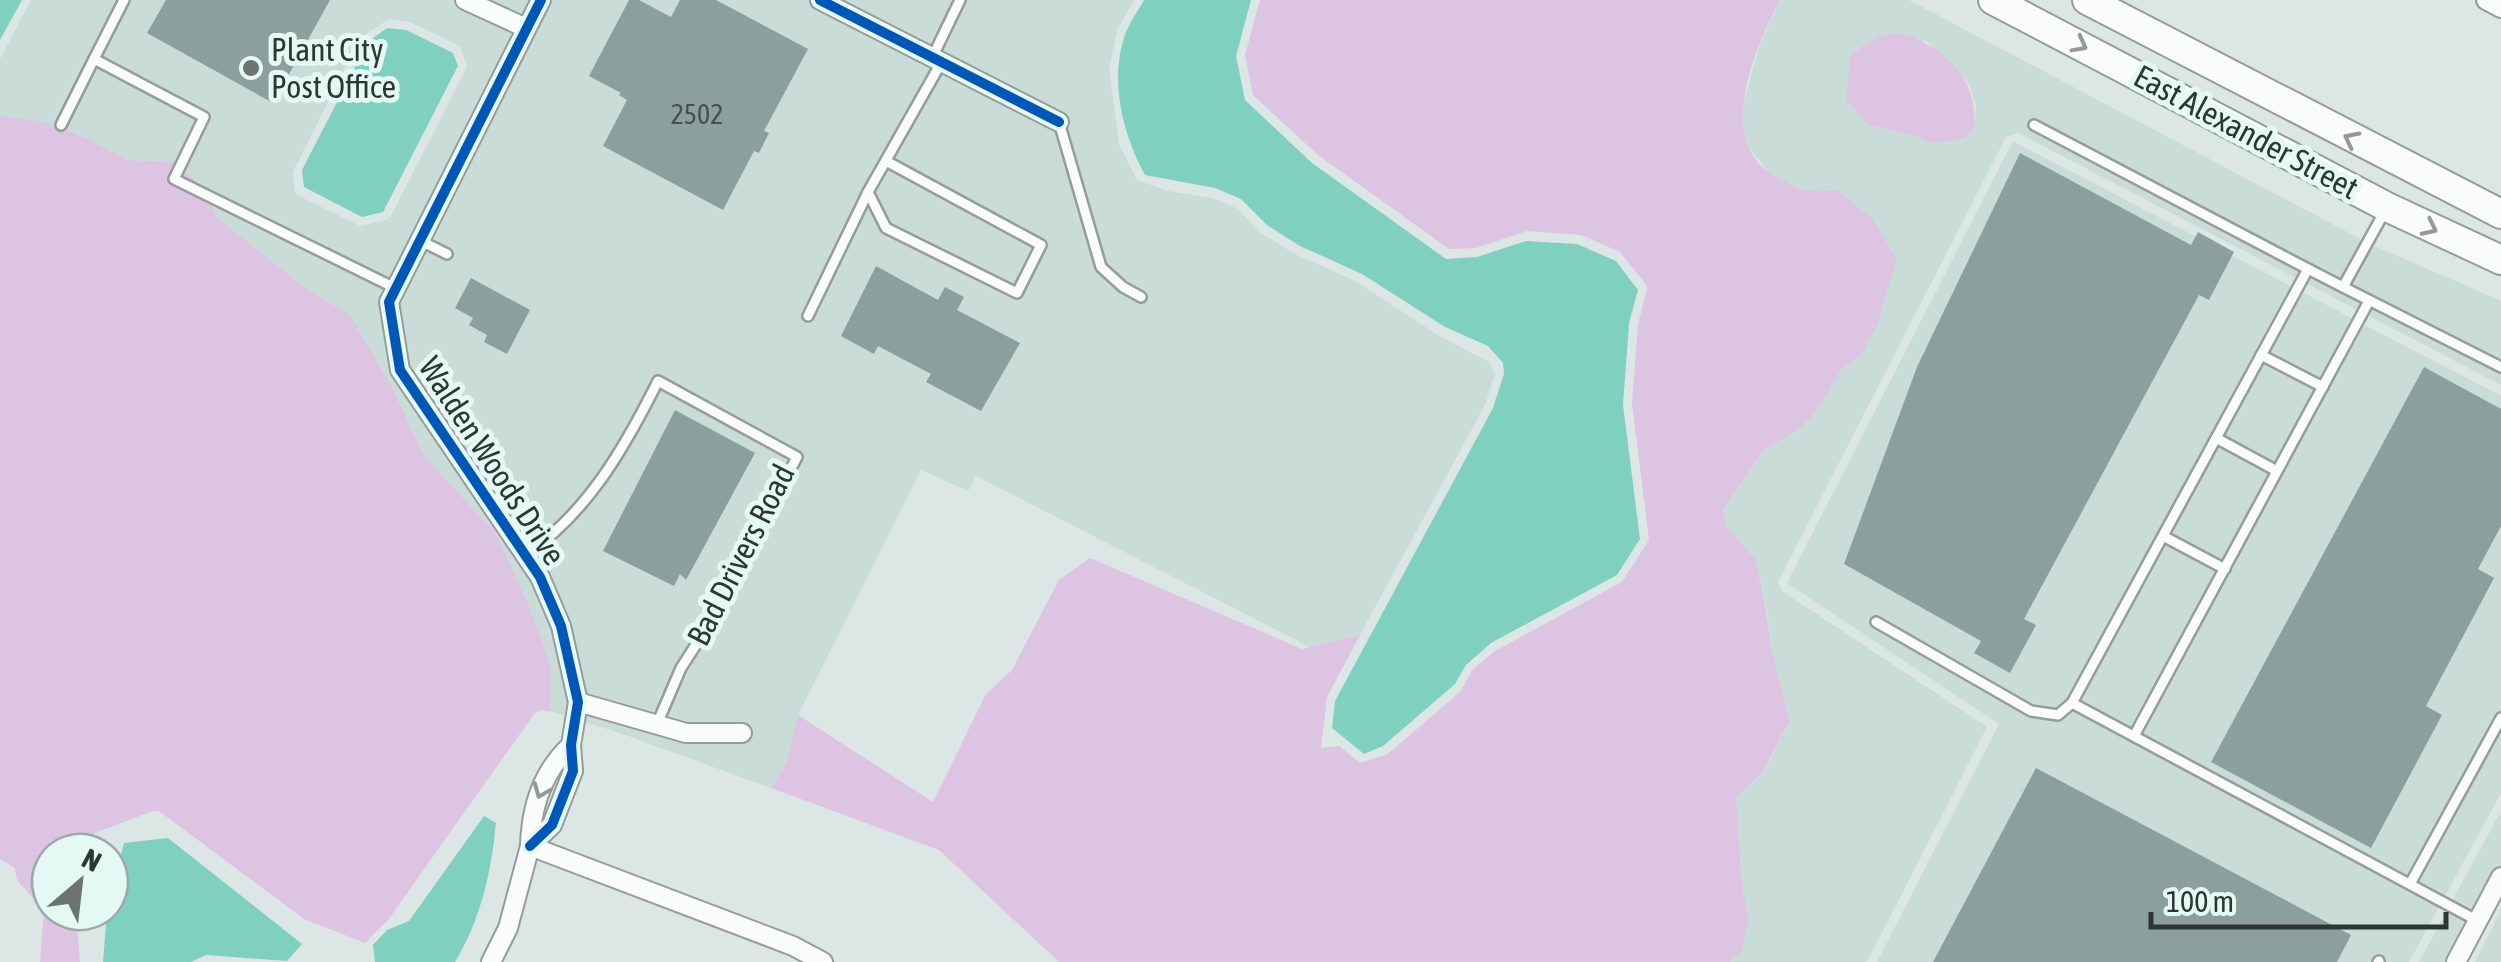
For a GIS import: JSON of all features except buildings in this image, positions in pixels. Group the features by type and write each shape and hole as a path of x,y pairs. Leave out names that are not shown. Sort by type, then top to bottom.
{"main road":[{"name":"East Alexander Street","path":"1994,0 2387,206 2501,260"},
{"name":"East Alexander Street","path":"2087,0 2501,214"}],"street":[{"path":"465,0 526,28"},
{"name":"Walden Woods Drive","path":"492,962 508,928 530,846 530,817 552,763 572,746 578,702 560,626 540,577 400,370 389,302 540,0"},
{"path":"820,0 1059,122"},
{"path":"2486,0 2501,8"},
{"path":"578,702 686,733 742,733"},
{"path":"530,846 793,946 823,962"},
{"path":"2456,962 2501,877"}],"lane":[{"path":"61,125 124,0"},
{"path":"808,316 936,60 960,0"},
{"path":"94,59 204,117 174,179 394,288"},
{"path":"1059,122 1101,266 1122,287 1141,296"},
{"path":"2034,125 2501,366"},
{"path":"868,192 886,228 1017,293 1041,245 886,161"},
{"path":"2343,287 2387,206"},
{"path":"418,240 447,254"},
{"path":"1876,622 2030,711 2058,716 2072,703 2308,269"},
{"path":"2134,736 2369,301"},
{"path":"2261,354 2322,387"},
{"name":"Bad Drivers Road","path":"525,555 548,540 589,499 658,381 797,457 710,623 681,668 657,724"},
{"path":"2216,438 2277,471"},
{"path":"2162,536 2224,569"},
{"path":"2072,703 2478,921"},
{"path":"2410,884 2501,718"}],"shaded area":[{"path":"0,0 22,0 0,40"},
{"path":"31,0 1134,0 1117,30 1109,69 1119,144 1137,180 1168,191 1213,198 1238,209 1261,233 1295,254 1357,282 1439,336 1489,362 1495,374 1485,405 1360,635 1310,647 976,476 968,491 921,470 798,715 787,762 771,788 550,711 551,666 495,532 424,456 393,389 350,315 304,287 216,217 204,188 175,162 128,160 87,138 40,121 0,116 0,59","holes":["389,19 410,22 460,46 467,67 391,216 360,226 299,196 293,172 360,38"]},
{"path":"1144,0 1251,0 1236,56 1245,100 1312,163 1446,259 1477,257 1526,241 1577,244 1616,261 1638,290 1629,323 1623,405 1640,539 1617,575 1491,643 1466,665 1455,684 1383,746 1364,754 1332,728 1335,701 1493,408 1504,374 1503,363 1488,346 1445,327 1362,274 1300,246 1267,225 1241,199 1215,188 1145,175 1130,142 1118,89 1125,35"},
{"path":"1260,0 1780,0 1760,43 1745,94 1743,119 1747,143 1758,163 1778,178 1806,190 1837,190 1871,217 1897,259 1877,325 1861,355 1841,370 1817,411 1798,430 1764,450 1723,510 1725,525 1755,559 1772,654 1790,720 1762,773 1736,797 1742,886 1749,918 1741,952 1729,962 1059,962 939,850 771,788 787,762 798,715 933,802 986,694 1012,670 1059,580 1090,558 1302,649 1360,635 1327,697 1321,748 1339,746 1360,763 1388,754 1461,691 1472,670 1495,651 1622,582 1649,540 1632,404 1645,283 1620,252 1581,235 1527,231 1476,248 1449,249 1318,155 1253,95 1245,55"},
{"path":"1780,0 1909,0 2368,243 2501,301 2501,385 2018,133 2006,137 1778,582 1782,591 1987,727 1867,962 1729,962 1741,952 1749,918 1742,886 1736,797 1763,773 1790,720 1772,654 1766,603 1755,560 1725,525 1723,510 1764,450 1798,430 1817,411 1841,370 1861,355 1871,217 1837,190 1807,193 1770,174 1744,141 1742,108 1760,44","holes":["1925,40 1969,83 1976,106 1974,128 1925,140 1870,126 1846,100"]},
{"path":"387,28 406,30 453,53 458,66 383,212 362,217 304,187 302,170 368,42"},
{"path":"1900,33 1945,56 1965,80 1974,110 1974,128 1965,137 1938,143 1870,126 1846,100 1851,54 1879,36"},
{"path":"0,116 40,121 87,138 128,160 174,162 204,188 216,217 304,287 350,315 393,389 424,456 495,532 551,666 550,712 541,710 534,714 388,920 365,943 304,919 159,811 98,832 30,832 30,895 17,880 15,868 0,859"},
{"path":"2013,141 2501,396 2501,793 2409,962 1877,962 1999,724 1787,583"},
{"path":"2501,811 2501,891 2466,962 2419,962"},
{"path":"484,816 496,823 488,878 472,929 455,962 375,962 373,945 387,930 409,921"},
{"path":"168,838 302,944 287,961 206,955 191,962 103,962 105,932 130,932 130,842"},
{"path":"2501,910 2501,962 2475,962"},
{"path":"42,932 78,932 80,962 40,962"}],"cycle path":[{"path":"530,846 552,825 573,771 571,745 578,702 561,626 540,577 400,370 389,302 541,0"},
{"path":"820,0 1059,122"}],"place":[{"name":"Plant City Post Office","path":"251,68"}]}
